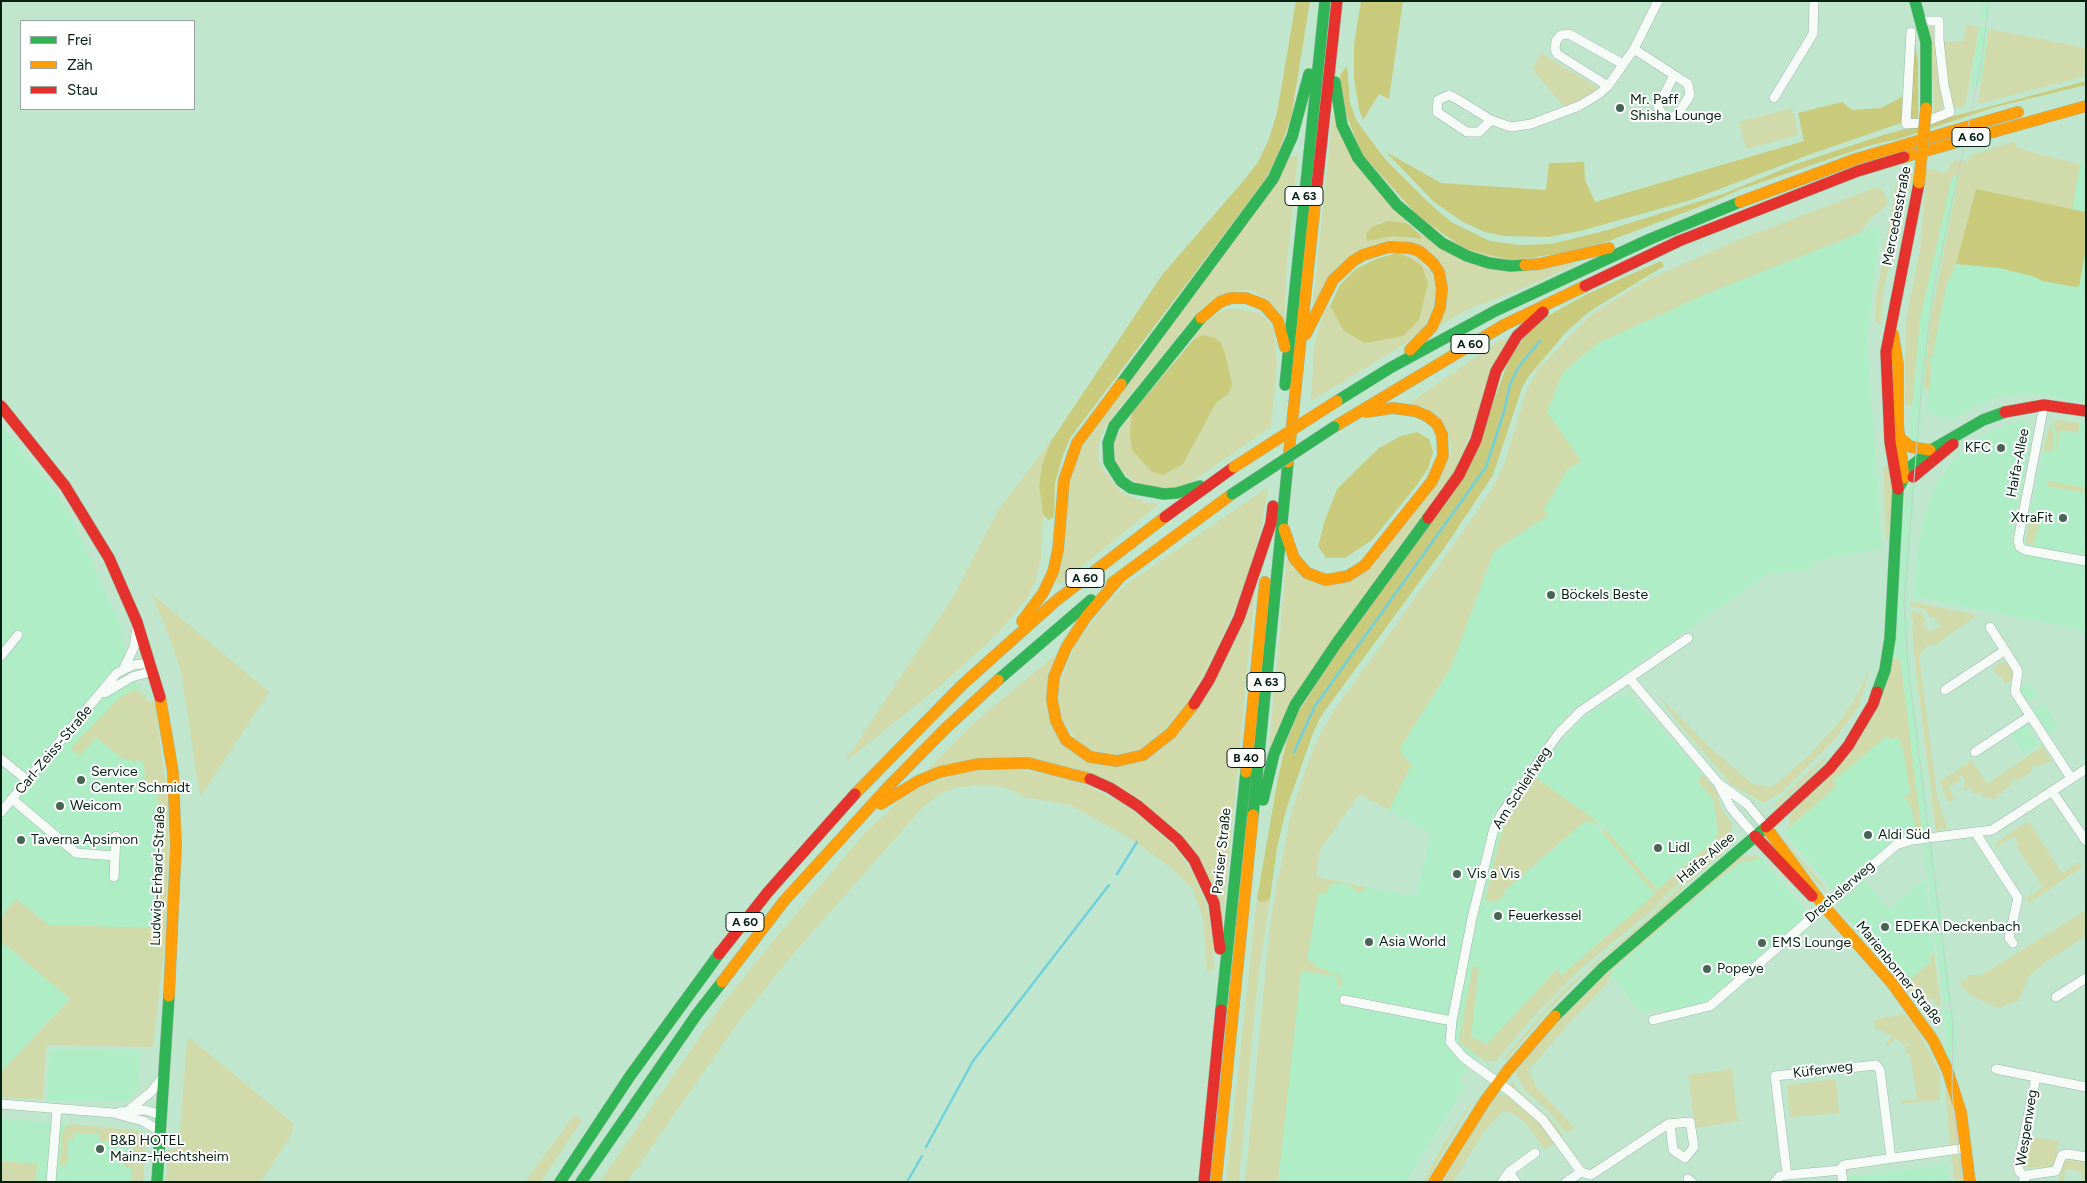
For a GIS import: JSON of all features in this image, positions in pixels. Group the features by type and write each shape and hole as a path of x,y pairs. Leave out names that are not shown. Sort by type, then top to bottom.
{"main road":[{"name":"A 63","path":"1249,846 1277,521 1287,365 1325,1"},
{"name":"A 63","path":"1277,521 1301,345 1337,1"},
{"name":"Mercedesstraße","path":"1900,492 1891,452 1886,366 1896,297 1919,183 1926,108 1926,38 1915,1"},
{"path":"962,686 979,664 1026,617 1043,593 1053,572 1058,550 1064,480 1071,455 1082,434 1273,179 1292,137 1322,26"},
{"path":"1334,33 1333,54 1338,108 1351,146 1365,168 1391,198 1442,243 1467,256 1489,263 1511,266 1560,261 1650,239"},
{"name":"A 60","path":"560,1182 630,1076 697,982 768,892 870,777 962,686 1088,575 1216,479 1390,368 1495,311 1650,239 1729,206 1856,159 2086,95"},
{"name":"A 60","path":"581,1182 703,1006 784,901 945,728 1021,659 1120,577 1232,494 1338,424 1479,339 1604,275 1749,212 1858,171 1949,143 2086,106"},
{"path":"1301,345 1327,292 1343,270 1363,255 1377,250 1389,247 1410,248 1426,256 1436,268 1441,278 1442,298 1432,327 1390,368"},
{"path":"1249,846 1274,754 1295,705 1307,684 1459,474 1472,452 1490,389 1508,349 1538,315 1604,275"},
{"path":"1216,479 1177,493 1158,494 1131,488 1121,481 1109,462 1108,443 1114,426 1202,317 1212,308 1231,298 1246,298 1264,306 1271,312 1281,328 1287,365"},
{"name":"Mercedesstraße","path":"1892,329 1898,366 1899,437 1906,469 1900,492"},
{"name":"Haifa-Allee","path":"1906,469 1930,450 1971,427 2009,410 2044,405 2086,411"},
{"name":"Ludwig-Erhard-Straße","path":"1,406 46,460 85,518 119,579 137,622 152,667 169,743 176,803 175,883 157,1182"},
{"path":"1277,521 1300,567 1316,577 1326,580 1348,576 1365,564 1373,555 1432,481 1441,465 1443,456 1442,435 1437,424 1422,413 1393,408 1375,409 1338,424"},
{"name":"Haifa-Allee","path":"1434,1182 1499,1083 1534,1039 1588,982 1830,768 1852,740 1872,704 1888,656 1900,492 1924,466 1947,449 1971,427"},
{"path":"1899,437 1911,447 1930,450"},
{"path":"1891,452 1906,469 1924,466"},
{"path":"1120,577 1086,617 1066,648 1054,677 1052,699 1056,721 1066,740 1072,746 1090,756 1117,761 1143,754 1158,745 1190,710 1229,641 1277,521"},
{"name":"Pariser Straße","path":"1204,1182 1223,993 1277,521"},
{"path":"843,836 898,793 918,781 956,768 1009,762 1058,768 1086,778 1110,788 1138,806 1178,840 1194,860 1214,903 1223,993"},
{"name":"Marienborner Straße","path":"1766,826 1823,905 1890,982 1933,1040 1956,1094 1970,1182"},
{"name":"Marienborner Straße","path":"1755,836 1798,883 1823,905"},
{"name":"Pariser Straße","path":"1218,1182 1249,846"}],"street":[{"path":"1491,120 1479,132 1467,132 1439,116 1436,103 1440,98 1452,96 1491,120 1511,127 1531,124 1578,106 1599,94 1608,86 1634,49 1658,1"},
{"path":"1774,98 1812,34 1814,1"},
{"path":"1911,32 1906,124 1922,123 1950,112 1944,85 1939,40 1939,20 1921,21"},
{"path":"1608,86 1557,54 1555,44 1558,38 1569,34 1623,64"},
{"path":"1634,49 1688,84 1690,95 1678,114 1671,118 1664,116 1658,107 1674,75"},
{"name":"Haifa-Allee","path":"2044,405 2018,541 2020,547 2025,550 2086,561"},
{"name":"Carl-Zeiss-Straße","path":"1,812 111,680 124,668 134,647 137,622"},
{"path":"1990,627 2018,671 2015,692 2071,778"},
{"path":"1,656 18,635"},
{"name":"Am Schleifweg","path":"1581,1172 1543,1120 1499,1083 1455,1050 1450,1037 1452,1021 1476,902 1494,828 1530,773 1568,722 1688,638"},
{"path":"1945,690 2004,651"},
{"path":"124,668 152,667"},
{"name":"Carl-Zeiss-Straße","path":"95,701 122,682 152,667"},
{"path":"1630,679 1718,782 1747,804 1766,826"},
{"path":"1975,752 2030,716"},
{"path":"1,759 28,781"},
{"name":"Drechslerweg","path":"1653,1020 1707,1008 1823,905 1896,846 1912,840 1996,828 2086,768"},
{"path":"1718,782 1731,808 1755,836"},
{"path":"2052,791 2086,841"},
{"name":"Carl-Zeiss-Straße","path":"12,799 76,853 115,856"},
{"path":"1975,832 2018,898 2009,938 2013,943"},
{"path":"114,877 116,836"},
{"path":"2056,997 2086,978"},
{"path":"1344,1000 1452,1021"},
{"name":"Küferweg","path":"1787,1175 1775,1076 1872,1064 1878,1066 1891,1158"},
{"name":"Wespenweg","path":"1996,1069 2086,1087"},
{"path":"129,1110 151,1092 163,1076"},
{"name":"Wespenweg","path":"2024,1179 2018,1166 2036,1077"},
{"path":"1,1104 114,1113 143,1121 160,1131"},
{"path":"51,1182 56,1109"},
{"path":"114,1113 129,1110 145,1110 161,1115"},
{"path":"1566,1182 1581,1172 1591,1175 1670,1124"},
{"path":"1843,1182 1841,1170 1844,1165 1966,1148"},
{"path":"1502,1182 1509,1172 1535,1153"},
{"path":"2024,1179 2056,1171 2060,1157 2065,1154 2086,1157"},
{"path":"1774,1182 1780,1176 1841,1170"},
{"path":"1509,1172 1516,1182"}],"shaded area":[{"path":"1296,1 1310,1 1291,118 1277,156 1265,180 1070,438 1055,483 1054,517 1048,520 1043,514 1039,486 1042,465 1051,441 1162,275 1245,179 1258,162 1269,139 1277,113"},
{"path":"1361,1 1403,1 1389,99 1379,94 1363,120 1359,109 1354,78 1354,45"},
{"path":"1983,1 1991,1 1988,22 1981,21"},
{"path":"1966,25 1979,27 1965,106 1953,108 1945,67 1943,42 1964,41"},
{"path":"1933,27 1943,104 1942,109 1934,114 1930,28"},
{"path":"1979,27 1989,29 1982,76 1978,86 1971,87"},
{"path":"1989,29 2086,48 2086,76 1978,104"},
{"path":"1914,36 1918,62 1918,120 1910,118"},
{"path":"1541,53 1598,88 1592,95 1565,108 1532,69"},
{"path":"1347,66 1350,102 1356,120 1385,159 1451,222 1490,241 1519,245 1551,244 1604,231 1723,194 1796,164 1883,135 2086,81 2086,85 1995,107 1899,139 1871,145 1741,189 1712,202 1606,242 1566,253 1511,260 1465,249 1419,217 1361,153 1340,97 1340,75"},
{"path":"1904,96 1901,123 1811,154 1691,200 1580,231 1549,237 1504,236 1485,232 1463,222 1434,202 1386,152 1441,183 1546,190 1549,163 1584,162 1585,180 1595,202 1804,141 1798,113 1842,102 1852,110 1881,108"},
{"path":"1792,108 1799,135 1746,149 1739,122"},
{"path":"1333,112 1407,223 1381,222 1373,226 1366,234 1367,241 1393,236 1418,240 1421,235 1576,264 1536,283 1465,311 1439,326 1443,270 1382,244 1313,304"},
{"path":"2014,141 2016,146 2027,151 2080,164 2072,210 1976,189 1956,264 1946,286 1932,358 1929,358 1929,363 1931,363 1930,390 1926,390 1926,386 1924,386 1931,316 1959,175 1952,177 1920,318 1912,405 1905,405 1906,321 1920,249 1926,183 1910,184 1884,288 1880,325 1875,322 1876,298 1896,186 1900,180 1910,174 1929,168 1943,173 1948,171 1950,163 1963,159 1967,164 1972,155"},
{"path":"1291,156 1298,156 1287,263 1284,321 1268,299 1252,291 1243,290 1228,293 1201,308 1105,426 1099,441 1099,464 1121,492 1147,503 1160,503 1060,584 1056,582 1071,478 1078,454"},
{"path":"2080,164 2086,165 2086,212 2072,210"},
{"path":"1959,174 1931,316 1919,445 1909,441 1920,318 1947,189 1952,177"},
{"path":"1877,187 1886,194 1887,205 1869,220 1860,233 1708,293 1598,343 1563,372 1547,412 1581,461 1567,470 1543,511 1549,515 1494,551 1451,667 1400,748 1405,759 1412,764 1389,810 1359,794 1320,850 1316,877 1365,887 1365,890 1358,893 1349,885 1338,883 1330,886 1324,895 1318,894 1307,960 1313,962 1315,967 1328,970 1328,973 1335,975 1337,972 1342,979 1341,987 1337,987 1339,977 1301,971 1278,1182 1245,1182 1271,916 1291,813 1304,774 1318,738 1333,712 1493,487 1505,462 1526,392 1537,370 1592,314 1647,280 1738,240"},
{"path":"1976,189 2086,212 2086,248 2079,286 2075,287 2043,281 2032,276 1999,268 1956,264"},
{"path":"1388,221 1407,223 1421,235 1421,239 1393,236 1367,241 1366,234 1373,226"},
{"path":"1880,226 1867,339 1882,549 1811,562 1811,569 1768,574 1570,711 1547,739 1559,746 1582,719 1610,700 1621,695 1632,697 1703,775 1697,781 1713,799 1718,830 1716,839 1657,890 1598,822 1535,777 1506,821 1500,837 1485,900 1503,892 1586,821 1588,823 1592,821 1655,894 1562,975 1557,969 1487,1044 1459,1080 1465,1086 1405,1182 1278,1182 1297,992 1316,877 1416,897 1431,834 1389,810 1412,764 1405,760 1400,748 1451,667 1494,551 1548,515 1542,511 1567,470 1581,461 1547,412 1563,372 1598,343 1708,293"},
{"path":"2086,248 2086,403 2030,393 2000,396 1974,407 1953,420 1926,411 1931,351 1945,283 1956,264 1999,268 2032,276 2043,281 2079,286"},
{"path":"1397,253 1409,257 1422,266 1428,283 1419,320 1403,336 1365,343 1344,331 1330,306 1340,285 1356,269 1376,259"},
{"path":"1409,257 1417,257 1430,271 1436,290 1431,314 1418,336 1311,401 1314,347 1325,307 1330,306 1344,331 1419,320 1428,283 1422,266"},
{"path":"1661,261 1664,266 1590,311 1567,331 1528,377 1522,388 1493,475 1445,547 1321,716 1313,733 1286,810 1277,848 1270,898 1267,901 1261,902 1257,899 1278,778 1287,740 1298,713 1489,415 1510,356 1537,322 1587,294"},
{"path":"1228,309 1259,313 1274,331 1277,362 1271,427 1184,487 1142,488 1116,466 1114,440 1132,413 1145,463 1152,471 1183,464 1216,403 1228,394 1232,384 1225,353 1193,340 1196,332 1215,315"},
{"path":"1203,335 1215,338 1221,343 1232,384 1228,394 1216,403 1183,464 1163,475 1152,472 1132,450 1130,433 1132,413 1193,340"},
{"path":"1508,337 1459,463 1268,758 1287,557 1346,583 1448,463 1451,451 1450,440 1410,403 1494,344"},
{"path":"2059,420 2086,425 2086,631 1912,596 1922,523 1936,485 1951,463 1969,445 1990,432 2017,422 2023,421 2029,425 2032,432 2012,536 2012,541 2024,542 2048,431 2052,423"},
{"path":"2059,420 2080,423 2078,433 2061,430 2056,453 2057,434 2052,423"},
{"path":"1,424 47,480 70,514 121,627 123,643 141,692 157,788 162,842 157,929 49,925 16,899 1,917"},
{"path":"2050,425 2054,435 2052,452 2043,451"},
{"path":"1417,432 1429,439 1433,452 1428,469 1413,490 1372,540 1345,558 1326,558 1318,546 1325,520 1337,489 1379,448 1401,436"},
{"path":"1051,441 1042,465 1039,486 1043,514 1041,558 1036,580 1028,597 998,633 940,686 844,763 953,597 998,510"},
{"path":"1891,466 1893,491 1888,540 1886,540 1883,467"},
{"path":"1916,481 1908,582 1908,644 1952,1003 1944,1004 1900,659 1892,659 1902,515 1908,492"},
{"path":"2048,481 2086,488 2086,493 2047,486"},
{"path":"1268,487 1261,528 1247,581 1216,651 1183,708 1162,732 1140,749 1107,756 1081,746 1061,718 1058,688 1076,643 1109,601 1127,584"},
{"path":"2030,519 2040,521 2033,545 2025,543"},
{"path":"1255,590 1222,927 1197,855 1073,767 926,771 977,720 1058,653 1051,673 1070,752 1155,754"},
{"path":"151,593 269,692 200,797 181,671"},
{"path":"1911,602 1978,615 1935,645 1926,646 1919,655 1937,796 1947,829 1936,831 1915,663 1912,627 1914,627 1914,620 1911,619 1911,611 1922,613 1926,621 1923,623 1929,633 1940,626 1934,617 1930,618 1925,609 1911,607"},
{"path":"1900,658 1922,833 1917,833 1911,806 1904,796 1910,795 1903,747 1897,748 1902,743 1896,736 1891,740 1887,736 1833,781 1837,786 1786,830 1791,819 1788,816 1845,758 1864,732 1879,704 1892,659"},
{"path":"2001,662 2007,663 2014,674 2014,680 2004,684 2003,677 1999,677 1994,670"},
{"path":"1872,666 1858,707 1835,739 1782,792 1764,803 1732,785 1675,719 1659,696 1707,745 1753,784 1772,787 1805,759 1836,726 1852,704"},
{"path":"2030,683 2038,694 2025,703 2018,691"},
{"path":"134,689 143,693 148,702 153,700 155,705 168,803 169,861 165,940 153,1047 46,1045 43,1099 1,1098 1,1072 70,999 1,941 1,917 16,899 49,925 157,928 162,842 157,788 124,787 126,783 145,783 144,761 125,760 96,738 80,756 71,748 119,698"},
{"path":"2043,703 2059,727 2047,735 2031,711"},
{"path":"2025,723 2039,744 2024,754 2010,732"},
{"path":"1887,735 1896,736 1903,743 1899,747 1903,747 1917,833 1896,839 1834,891 1788,836 1786,830 1837,786 1833,781"},
{"path":"2043,746 2052,761 2031,767 2033,771 2017,781 2009,782 2011,785 2003,791 2004,793 1996,795 1997,798 1993,801 1991,798 1982,796 1982,792 1973,794 1971,788 1968,787 1968,790 1963,790 1965,780 1962,775 1959,777 1961,780 1948,788 1955,799 1950,802 1945,797 1940,781 1972,760 1987,784"},
{"path":"1825,757 1827,759 1813,774 1776,807 1774,805"},
{"path":"1008,768 1058,776 1089,787 1120,802 1144,819 1176,848 1191,869 1207,906 1213,941 1214,970 1212,972 1207,970 1201,911 1192,888 1166,864 1131,839 1070,805 1024,797 1014,791 998,786 978,785 955,788 940,794 921,809 788,960 737,1024 627,1182 600,1182 724,1002 864,834 900,800 920,787 964,771"},
{"path":"1703,775 1716,791 1721,808 1732,824 1730,834 1721,846 1669,892 1655,908 1578,971 1536,1014 1496,1061 1486,1062 1460,1043 1459,1039 1473,966 1479,968 1471,1037 1487,1044 1557,969 1562,975 1655,894 1602,832 1605,829 1657,890 1716,839 1718,830 1713,799 1697,780"},
{"path":"1535,777 1598,822 1595,825 1592,821 1588,823 1585,821 1503,892 1505,895 1496,902 1485,900 1500,837 1506,821"},
{"path":"2028,821 2062,873 2079,862 2082,867 2029,903 2026,898 2043,887 2016,846 2019,844 2014,836 1997,847 1995,843"},
{"path":"1785,841 1821,882 1827,894 1783,842"},
{"path":"1730,842 1732,843 1726,850 1687,884 1685,882"},
{"path":"1741,854 1745,857 1754,855 1760,857 1755,860 1740,862 1613,969 1606,985 1570,1022 1529,1070 1536,1087 1575,1128 1567,1133 1549,1112 1524,1089 1514,1070 1580,996"},
{"path":"1760,857 1806,909 1806,916 1706,1002 1668,1013 1661,1008 1641,1012 1611,976 1613,969 1713,882 1740,862 1755,860"},
{"path":"1925,879 1934,954 1929,955 1932,960 1908,981 1903,978 1900,980 1839,909 1838,904 1864,880 1890,909"},
{"path":"1681,885 1684,887 1661,911 1583,975 1550,1009 1506,1060 1502,1060 1561,992 1652,915"},
{"path":"1270,898 1258,978 1239,1182 1226,1182 1257,899 1267,901"},
{"path":"2086,910 2086,936 2041,965 2029,976 2019,1001 2005,1005 2000,1009 1970,995 1963,988 1959,979 1965,982 1969,975 1982,975"},
{"path":"1,941 70,999 1,1072"},
{"path":"1934,954 1941,1005 1936,1006 1933,998 1918,1001 1900,980 1904,978 1908,981 1932,961 1928,956"},
{"path":"1954,1009 1957,1041 1955,1077 1946,1054 1944,1010"},
{"path":"1905,1014 1919,1032 1940,1074 1940,1100 1901,1104 1901,1101 1917,1099 1910,1054 1906,1055 1904,1047 1910,1045 1907,1043 1905,1045 1895,1038 1889,1046 1886,1044 1892,1036 1881,1030 1875,1030 1874,1020"},
{"path":"191,1039 293,1123 292,1133 261,1182 166,1182 168,1149 174,1149 179,1146 187,1040"},
{"path":"49,1049 141,1051 138,1088 126,1102 47,1101"},
{"path":"1732,1069 1737,1115 1741,1121 1695,1128 1688,1075"},
{"path":"1944,1075 1955,1105 1961,1138 1956,1144 1950,1146"},
{"path":"1510,1077 1517,1089 1555,1124 1562,1133 1562,1137 1543,1115 1512,1088"},
{"path":"1836,1079 1839,1113 1790,1117 1787,1085"},
{"path":"1479,1091 1426,1182 1423,1182 1443,1145"},
{"path":"1500,1094 1510,1096 1540,1123 1556,1142 1545,1150 1526,1123 1510,1112 1503,1112 1485,1130 1453,1182 1440,1182 1492,1099"},
{"path":"574,1115 582,1120 541,1182 525,1182"},
{"path":"1,1118 138,1131 146,1140 143,1182 1,1182"},
{"path":"73,1124 138,1131 143,1134 146,1143 143,1182 131,1182 131,1168 125,1168 125,1159 131,1159 132,1142 100,1141 99,1134 73,1133 73,1139 68,1140 68,1164 60,1165 62,1134 67,1125"},
{"path":"2028,1136 2059,1141 2054,1166 2024,1168"},
{"path":"1951,1153 1961,1157 1966,1182 1955,1182"},
{"path":"2069,1159 2086,1162 2086,1182 2081,1182 2083,1172 2066,1169 2063,1182 2059,1182 2063,1162"},
{"path":"2,1161 37,1164 36,1182 1,1182"},
{"path":"1947,1165 1949,1182 1847,1182 1846,1177"}],"waterway":[{"path":"1294,752 1315,706 1486,467 1504,412 1510,384 1520,365 1540,341"},
{"path":"1117,874 1137,842"},
{"path":"926,1147 973,1061 1109,885"},
{"path":"907,1182 922,1156"}],"tram line":[{"path":"1962,1182 1952,1092 1953,1025 1908,668 1904,602 1922,382 1933,292 1981,65 1989,1"}],"traffic: fast":[{"path":"1285,385 1325,1"},
{"path":"1915,1 1926,42 1926,108"},
{"path":"1121,384 1273,179 1292,137 1309,74"},
{"path":"1335,82 1342,125 1358,158 1397,205 1442,243 1467,256 1489,263 1511,266 1525,265"},
{"path":"1337,401 1390,368 1495,311 1650,239 1740,202"},
{"path":"1200,486 1177,493 1164,494 1131,488 1121,481 1109,462 1108,443 1114,426 1201,318"},
{"path":"1877,692 1885,670 1890,638 1898,489 1910,467 1933,449 1983,420 2005,412"},
{"path":"1232,494 1334,427"},
{"path":"1253,815 1288,462"},
{"path":"1263,800 1274,754 1295,705 1336,644 1428,518"},
{"path":"998,680 1091,600"},
{"path":"1221,1010 1246,772"},
{"path":"1555,1016 1603,968 1766,827"},
{"path":"560,1182 630,1076 719,954"},
{"path":"581,1182 697,1014 722,982"},
{"path":"157,1182 169,996"}],"traffic: slow":[{"path":"1904,157 2086,106"},
{"path":"1919,183 1926,108"},
{"path":"1740,202 1856,159 2018,112"},
{"path":"1288,462 1317,185"},
{"path":"1306,334 1333,280 1353,261 1363,255 1389,247 1410,248 1419,251 1433,263 1439,272 1442,289 1440,308 1432,327 1410,350"},
{"path":"1525,265 1539,264 1609,248"},
{"path":"1334,427 1504,325 1585,286"},
{"path":"1201,318 1220,302 1231,298 1246,298 1264,305 1278,321 1285,347"},
{"path":"1893,334 1898,365 1898,425 1904,478"},
{"path":"1022,621 1043,593 1053,572 1058,550 1064,480 1077,443 1121,384"},
{"path":"1234,467 1337,401"},
{"path":"1284,529 1294,558 1307,573 1326,580 1348,576 1365,565 1432,481 1443,456 1442,435 1437,424 1427,416 1415,411 1393,408 1366,412"},
{"path":"1899,437 1911,447 1930,450"},
{"path":"1112,583 1232,494"},
{"path":"855,794 962,685 1057,600 1165,517"},
{"path":"1120,577 1086,617 1066,648 1054,677 1052,699 1056,721 1066,740 1090,757 1117,761 1143,755 1171,733 1194,704"},
{"path":"1246,772 1265,582"},
{"path":"722,982 784,901 889,786 945,729 998,680"},
{"path":"160,697 173,772 176,846 169,996"},
{"path":"881,804 918,781 940,772 978,764 1028,763 1090,779"},
{"path":"1216,1182 1253,815"},
{"path":"1766,827 1823,905 1891,982 1933,1040 1947,1069 1961,1112 1970,1182"},
{"path":"1434,1182 1485,1101 1508,1070 1555,1016"}],"traffic: jam":[{"path":"1317,185 1337,1"},
{"path":"1585,286 1679,241 1858,171 1904,157"},
{"path":"1898,489 1890,442 1886,352 1919,183"},
{"path":"1428,518 1459,475 1476,440 1496,371 1517,336 1543,312"},
{"path":"2005,412 2044,405 2086,411"},
{"path":"1,406 65,486 109,558 137,622 160,697"},
{"path":"1913,477 1953,444"},
{"path":"1165,517 1234,467"},
{"path":"1194,704 1209,680 1239,618 1271,523 1273,506"},
{"path":"1766,827 1830,768 1848,746 1873,704 1877,692"},
{"path":"1090,779 1110,788 1138,806 1178,840 1194,860 1214,903 1220,949"},
{"path":"719,954 768,892 855,794"},
{"path":"1755,836 1812,896"},
{"path":"1204,1182 1221,1010"}],"place":[{"name":"Mr. Paff Shisha Lounge","path":"1620,108"},
{"name":"KFC","path":"2001,448"},
{"name":"XtraFit","path":"2063,518"},
{"name":"Böckels Beste","path":"1551,595"},
{"name":"Service Center Schmidt","path":"81,780"},
{"name":"Weicom","path":"60,806"},
{"name":"Aldi Süd","path":"1868,835"},
{"name":"Taverna Apsimon","path":"21,840"},
{"name":"Lidl","path":"1658,848"},
{"name":"Vis a Vis","path":"1457,874"},
{"name":"Feuerkessel","path":"1498,916"},
{"name":"EDEKA Deckenbach","path":"1885,927"},
{"name":"Asia World","path":"1369,942"},
{"name":"EMS Lounge","path":"1762,943"},
{"name":"Popeye","path":"1707,969"},
{"name":"B&B HOTEL Mainz-Hechtsheim","path":"100,1149"}]}
